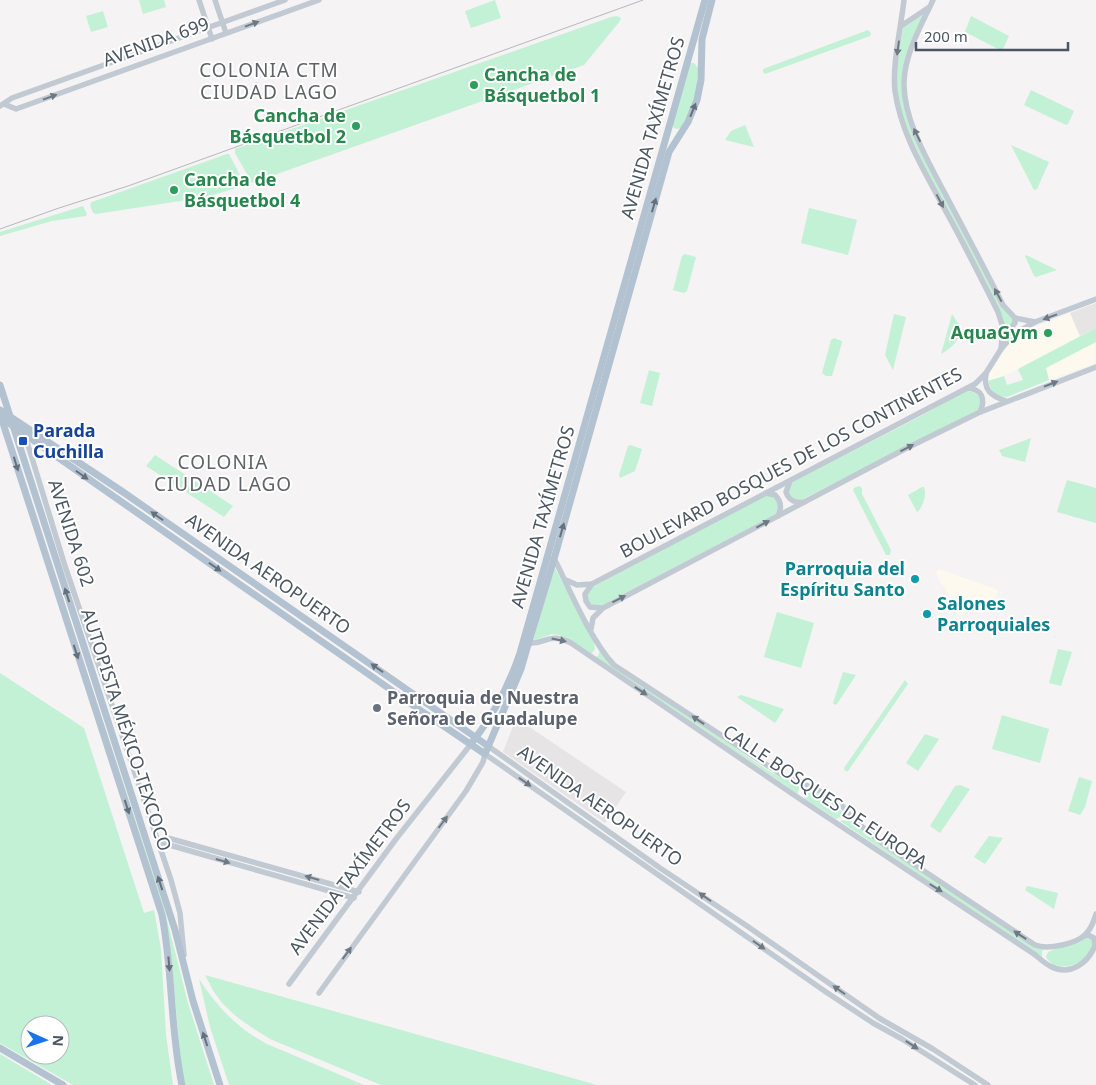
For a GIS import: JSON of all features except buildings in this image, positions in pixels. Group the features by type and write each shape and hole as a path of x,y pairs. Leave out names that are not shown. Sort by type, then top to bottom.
{"main road":[{"name":"AVENIDA TAXÍMETROS","path":"485,754 521,669 526,643 551,559 705,0"},
{"name":"AVENIDA TAXÍMETROS","path":"588,424 669,152 688,122 700,90 702,39 712,0"},
{"path":"686,64 692,60 696,61 699,62 701,68"},
{"path":"665,141 669,140 674,143"},
{"name":"AUTOPISTA MÉXICO-TEXCOCO","path":"0,385 175,930 202,1032 220,1085"},
{"name":"AUTOPISTA MÉXICO-TEXCOCO","path":"0,414 162,916 168,946 173,1032 182,1085"},
{"name":"AVENIDA AEROPUERTO","path":"0,414 10,416 246,577 488,746"},
{"name":"AVENIDA AEROPUERTO","path":"0,414 13,427 485,754"},
{"path":"240,584 246,577"},
{"name":"AVENIDA TAXÍMETROS","path":"471,744 491,716 526,643"},
{"path":"0,1048 63,1085"}],"street":[{"path":"199,0 212,38"},
{"path":"215,0 226,34"},
{"name":"AVENIDA 699","path":"2,105 12,98 285,0"},
{"name":"AVENIDA 699","path":"2,105 16,109 319,0"},
{"path":"933,0 915,38 907,63 904,81 909,118 939,181 1004,305 1015,318 1022,321 1035,322"},
{"path":"904,3 905,13 916,18"},
{"path":"904,3 896,64 895,89 898,108 904,127 932,185 998,312 1003,328 1001,349"},
{"path":"901,26 916,18 930,7"},
{"name":"BOULEVARD BOSQUES DE LOS CONTINENTES","path":"592,584 975,384 986,373 1001,349 1014,334 1035,322 1096,299"},
{"path":"1003,328 1009,329 1012,327 1015,323 1015,318"},
{"path":"593,633 593,618 603,608 980,412 1096,367"},
{"path":"986,373 986,387 989,393 1006,401"},
{"path":"967,388 977,390 980,393 983,401 980,412"},
{"name":"AVENIDA 602","path":"13,427 28,446 142,798 171,880 182,925 184,967"},
{"path":"790,481 786,492 788,497 794,502 806,502"},
{"path":"765,493 775,495 780,501 781,509 778,516"},
{"name":"CALLE BOSQUES DE EUROPA","path":"551,559 564,579 596,641 606,656 624,672 768,767 829,795 865,830 1035,945 1050,948"},
{"path":"564,579 577,585 592,584"},
{"path":"592,584 585,594 586,601 590,607 603,608"},
{"name":"CALLE BOSQUES DE EUROPA","path":"526,643 548,638 558,638 571,643 1045,963 1058,969 1076,968 1089,957 1096,945"},
{"path":"586,654 595,655 598,652 596,641"},
{"name":"AVENIDA TAXÍMETROS","path":"289,984 396,840 471,744"},
{"name":"AVENIDA AEROPUERTO","path":"488,746 660,868 747,926 975,1085"},
{"name":"AVENIDA TAXÍMETROS","path":"319,993 466,791 483,762 485,754"},
{"name":"AVENIDA AEROPUERTO","path":"485,754 873,1023 895,1031 988,1085"},
{"path":"803,801 800,796 801,792 805,787 811,786"},
{"path":"832,819 838,820 842,818 840,805"},
{"path":"168,838 359,892"},
{"path":"159,842 354,898"},
{"path":"1084,936 1093,924 1096,914"},
{"path":"1045,963 1043,954 1050,948 1088,935 1094,938 1096,945"}],"shaded area":[{"path":"1096,303 1096,328 1080,336 1070,313"},
{"path":"1070,313 1080,336 1001,378 988,381 990,373 1007,347 1017,338 1027,331"},
{"path":"1095,342 1096,363 1049,380 1046,368"},
{"path":"939,569 998,590 997,596 959,616 937,576 936,572"},
{"path":"516,718 626,792 605,823 503,752"}],"green space":[{"path":"139,0 164,0 166,7 143,14"},
{"path":"495,0 501,18 471,28 465,11"},
{"path":"103,11 108,27 91,32 86,16"},
{"path":"924,14 906,64 905,99 926,160 1014,321 1010,327 1005,326 902,120 896,89 897,64 903,28"},
{"path":"617,16 621,18 620,21 584,65 252,183 235,153 235,149"},
{"path":"971,16 1009,36 1002,51 965,32"},
{"path":"868,30 871,33 870,36 765,74 763,72 763,69"},
{"path":"691,63 694,63 698,68 697,91 681,128 677,129 672,125"},
{"path":"1031,90 1074,111 1068,124 1066,125 1024,105"},
{"path":"745,125 754,147 725,140 731,131"},
{"path":"1011,145 1049,162 1037,189 1034,190"},
{"path":"229,154 244,183 243,186 206,197 93,213 90,205 92,202"},
{"path":"83,206 87,214 86,216 52,221 0,236 0,232"},
{"path":"809,208 857,220 848,255 801,243"},
{"path":"685,254 696,257 687,291 684,293 673,290 682,256"},
{"path":"1026,255 1057,270 1036,277"},
{"path":"894,314 906,317 893,370 885,355"},
{"path":"952,314 959,325 960,334 956,342 941,354"},
{"path":"1096,328 1096,342 1046,368 1049,380 1007,397 994,393 988,381 1004,376 1007,385 1023,380 1018,369"},
{"path":"834,338 842,341 842,343 832,376 826,376 822,373 831,340"},
{"path":"649,370 660,373 652,406 640,403"},
{"path":"965,391 973,392 978,396 980,406 978,410 801,500 789,497 788,488 793,482 921,416"},
{"path":"1031,438 1025,462 1002,456 999,450"},
{"path":"628,446 642,449 635,471 620,478 619,475"},
{"path":"15,452 163,904 188,1003 214,1085 183,1085 167,930"},
{"path":"155,455 233,506 224,517 146,466"},
{"path":"1067,480 1096,488 1096,523 1057,512"},
{"path":"859,486 862,488 862,494 891,550 890,555 886,555 853,490"},
{"path":"922,487 925,490 925,497 923,504 917,512 908,495"},
{"path":"766,495 772,496 777,500 778,510 776,514 601,606 594,606 587,600 589,589"},
{"path":"554,566 594,642 595,649 592,653 559,635 552,634 533,641"},
{"path":"777,612 814,623 801,668 764,657"},
{"path":"1058,649 1072,652 1061,686 1049,683"},
{"path":"600,651 644,686 760,765 780,777 801,785 798,794 595,657 598,656"},
{"path":"843,672 856,675 835,705 833,703"},
{"path":"0,673 84,728 144,913 154,910 161,949 166,1035 173,1085 73,1085 38,1065 70,1065 70,1015 20,1015 20,1055 0,1043"},
{"path":"905,680 908,684 848,771 845,771 844,768"},
{"path":"741,695 784,709 775,723 737,697"},
{"path":"1002,715 1049,729 1040,763 992,749"},
{"path":"925,734 939,739 918,771 906,763"},
{"path":"1079,777 1092,781 1085,807 1080,815 1068,811"},
{"path":"960,785 970,789 940,833 930,826 955,786"},
{"path":"809,789 835,804 842,812 840,817 836,819 805,799 803,793"},
{"path":"845,815 878,843 1036,948 1045,949 1042,951 1042,959 840,821 846,820"},
{"path":"989,836 1003,838 985,864 974,857"},
{"path":"1027,886 1058,893 1054,909 1025,890"},
{"path":"1085,937 1092,940 1091,948 1081,961 1074,965 1058,966 1051,963 1046,957 1048,952"},
{"path":"205,975 597,1085 381,1085 270,1039 228,1009 215,994"},
{"path":"199,979 228,1016 256,1038 364,1085 229,1085 210,1027"},
{"path":"0,1054 52,1085 0,1085"}],"railway":[{"path":"0,229 128,186 643,0"}],"place":[{"name":"Cancha de Básquetbol 1","path":"474,85"},
{"name":"Cancha de Básquetbol 2","path":"356,126"},
{"name":"Cancha de Básquetbol 4","path":"174,190"},
{"name":"AquaGym","path":"1048,333"},
{"name":"Parada Cuchilla","path":"23,441"},
{"name":"Parroquia del Espíritu Santo","path":"915,579"},
{"name":"Salones Parroquiales","path":"927,614"},
{"name":"Parroquia de Nuestra Señora de Guadalupe","path":"377,708"}],"district":[{"name":"COLONIA CTM CIUDAD LAGO","path":"269,81"},
{"name":"COLONIA CIUDAD LAGO","path":"223,473"}]}
